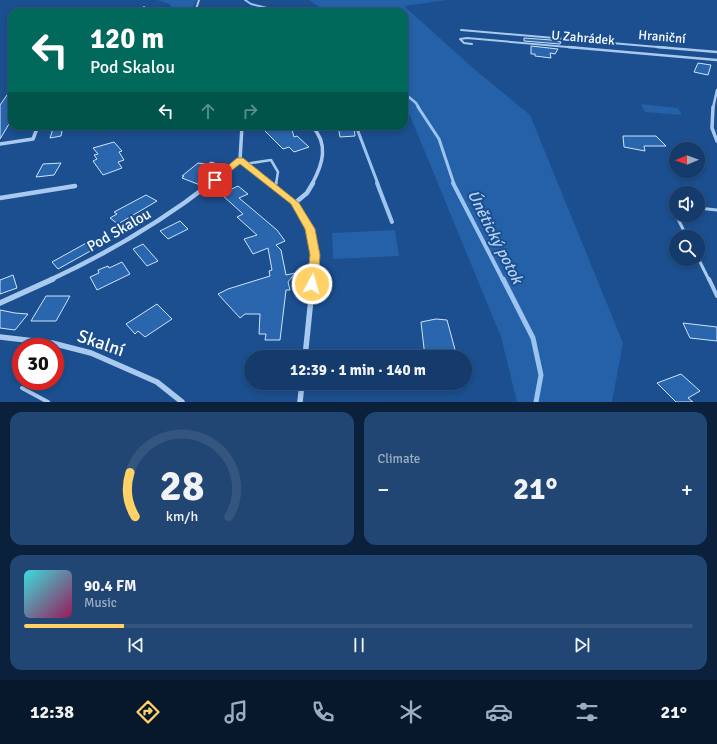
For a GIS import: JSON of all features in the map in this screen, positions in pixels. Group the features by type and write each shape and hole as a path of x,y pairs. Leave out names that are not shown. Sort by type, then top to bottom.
{"street":[{"name":"Hraniční","path":"461,30 717,52"},
{"name":"U Zahrádek","path":"472,44 464,43 460,39 474,38 717,60"},
{"path":"717,90 711,119 712,129 717,141"},
{"path":"0,144 34,139 37,130"},
{"path":"242,130 240,160 295,203 310,229 315,255 306,350"},
{"path":"295,203 303,197 313,181 322,160 323,144 320,136 315,130"},
{"name":"Pod Skalou","path":"0,303 52,280 134,237 178,209 240,160"},
{"path":"0,198 75,186"},
{"name":"Skalní","path":"0,337 52,343 92,353 157,382 182,402"},
{"path":"300,402 301,390"}],"lane":[{"path":"245,164 271,160 278,172 275,187"},
{"path":"705,209 717,210"},
{"path":"702,266 717,296"},
{"path":"26,390 48,402"}],"shaded area":[{"path":"157,0 197,0 192,8 172,8 169,4"},
{"path":"309,0 447,0 404,6 406,8 321,8"},
{"path":"408,10 473,68 530,115 623,343 612,402 517,402 501,337 408,111"},
{"path":"641,104 678,108 682,115 645,112"},
{"path":"395,230 399,256 333,259 332,233"}],"building":[{"path":"524,38 561,42 560,44 524,41"},
{"path":"531,46 558,49 555,54 550,53 551,58 531,54"},
{"path":"698,63 711,65 708,75 694,72"},
{"path":"8,94 8,126 0,139 0,105"},
{"path":"53,130 62,130 61,136 50,138"},
{"path":"264,130 292,130 294,137 297,136 309,147 294,152 289,147 283,149"},
{"path":"339,130 354,130 355,136 340,137"},
{"path":"623,136 656,136 666,146 644,146 645,151 624,147"},
{"path":"114,142 122,151 119,152 124,160 118,162 122,168 103,175 93,161 97,159 94,155 98,154 93,148"},
{"path":"211,162 226,167 214,177 211,176 200,185 182,178 184,176 182,176 198,163 208,164"},
{"path":"61,163 54,175 36,177 43,164"},
{"path":"238,186 248,194 239,198 277,230 285,241 276,245 281,250 286,275 295,273 288,282 290,290 286,290 280,340 265,340 266,334 259,334 260,314 245,314 240,318 218,294 228,289 270,276 269,271 272,270 268,248 253,254 244,239 257,235 237,217 243,214 221,194"},
{"path":"146,195 157,201 118,224 110,218 117,214 114,212"},
{"path":"180,221 188,229 168,239 160,231"},
{"path":"90,241 94,249 58,269 52,262"},
{"path":"143,244 158,261 147,266 133,249"},
{"path":"122,262 130,274 97,290 90,277 99,273 98,270 108,266 109,268"},
{"path":"13,275 17,288 0,294 0,280"},
{"path":"46,296 70,296 56,321 31,321"},
{"path":"157,304 172,319 145,337 138,331 135,334 126,324"},
{"path":"0,310 28,314 15,330 0,328"},
{"path":"436,319 447,320 455,350 424,350 421,322"},
{"path":"683,323 717,327 717,341 690,338"},
{"path":"681,374 700,391 688,398 693,402 676,402 657,383"}],"waterway":[{"name":"Únětický potok","path":"245,0 251,4 267,8"},
{"name":"Únětický potok","path":"408,96 416,103 419,108"},
{"name":"Únětický potok","path":"418,107 439,139 454,184"},
{"path":"358,130 378,184"},
{"path":"377,183 392,222"},
{"name":"Únětický potok","path":"453,183 503,280"},
{"name":"Únětický potok","path":"503,279 533,338 541,375 536,402"}],"route":[{"path":"215,180 240,160 295,203 310,229 315,255 312,284"}]}
